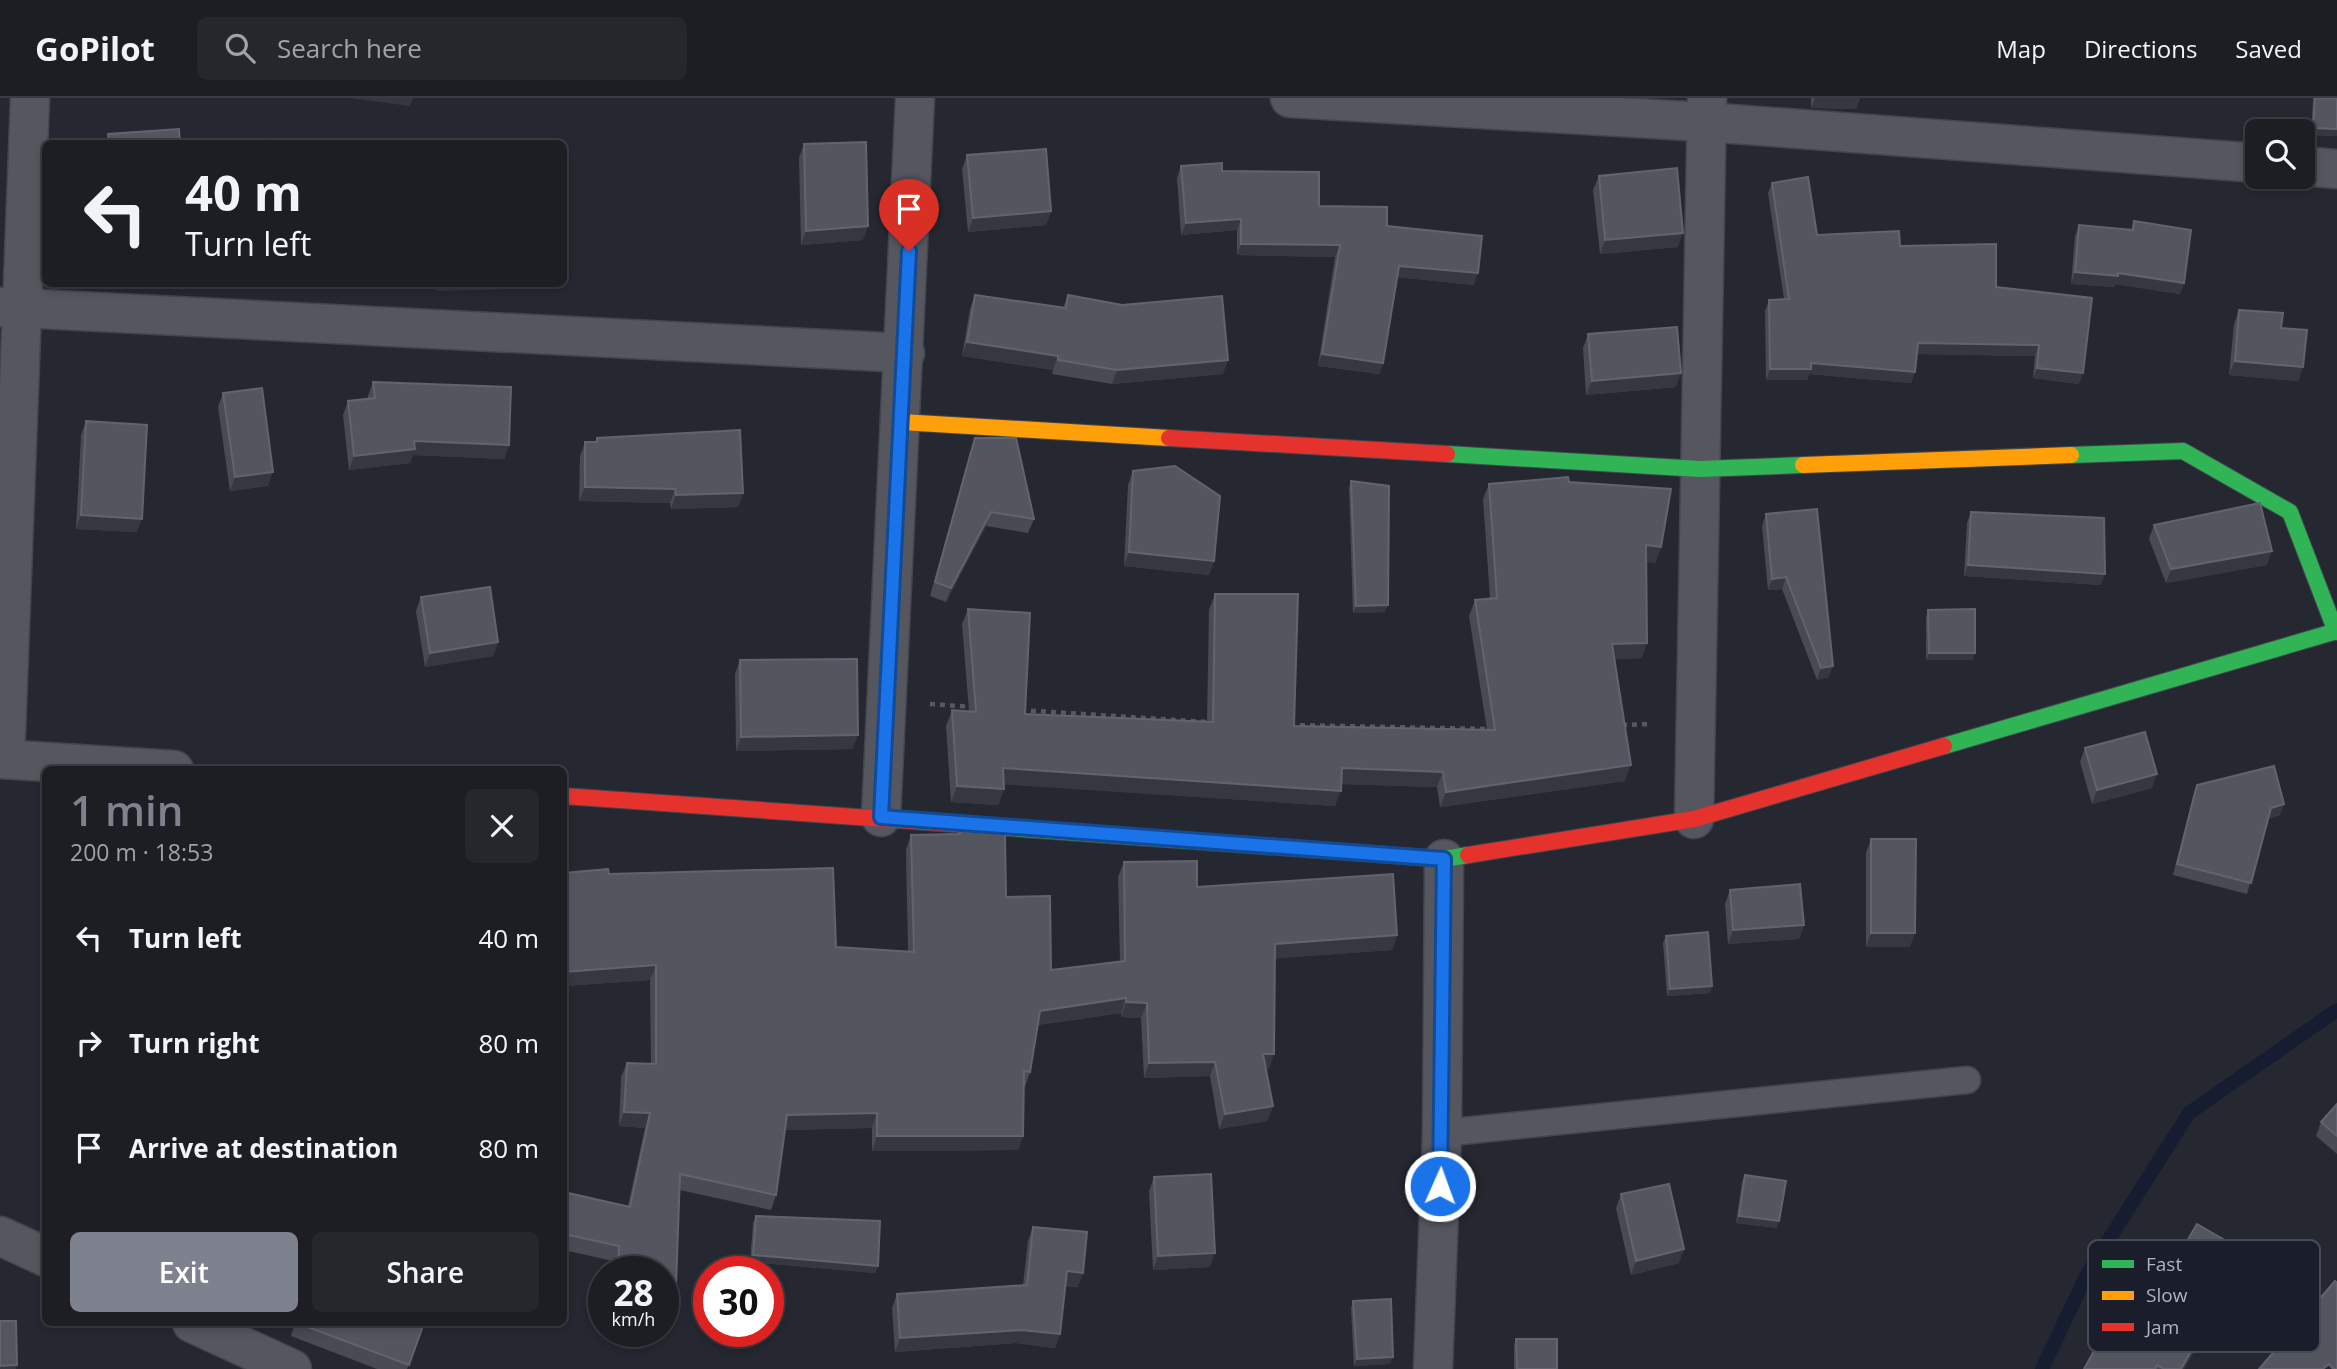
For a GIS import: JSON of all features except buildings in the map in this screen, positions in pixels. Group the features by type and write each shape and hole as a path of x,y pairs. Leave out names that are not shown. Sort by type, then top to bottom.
{"street":[{"path":"30,98 11,307 2,759 111,766"},
{"path":"881,817 915,98"},
{"path":"1290,98 1706,110 2245,162"},
{"path":"1694,819 1706,110"},
{"path":"2315,167 2337,169"},
{"path":"11,307 905,353"},
{"path":"567,796 1444,859 1694,819 2336,631 2290,512 2183,451 1700,469 901,422"},
{"path":"1433,1369 1442,1133 1444,859"},
{"path":"0,1236 42,1255"},
{"path":"199,1326 292,1369"}],"lane":[{"path":"1442,1133 1967,1080"}],"path":[{"path":"887,702 985,708"},
{"path":"1012,710 1222,723"},
{"path":"1612,725 1696,723"},
{"path":"1288,725 1502,728"}],"waterway":[{"path":"2109,1240 2189,1113 2337,1010"},
{"path":"2042,1369 2088,1272"}],"traffic: fast":[{"path":"2071,455 2183,451 2290,512 2336,632"},
{"path":"1447,454 1700,469 1803,465"},
{"path":"1944,746 2337,631"},
{"path":"997,827 1444,859 1468,855"}],"traffic: slow":[{"path":"901,422 1169,438"},
{"path":"1803,465 2071,455"}],"traffic: jam":[{"path":"1169,438 1447,454"},
{"path":"1468,855 1694,819 1944,746"},
{"path":"567,796 997,827"}],"route":[{"path":"909,251 881,817 1444,859 1440,1186"}]}
